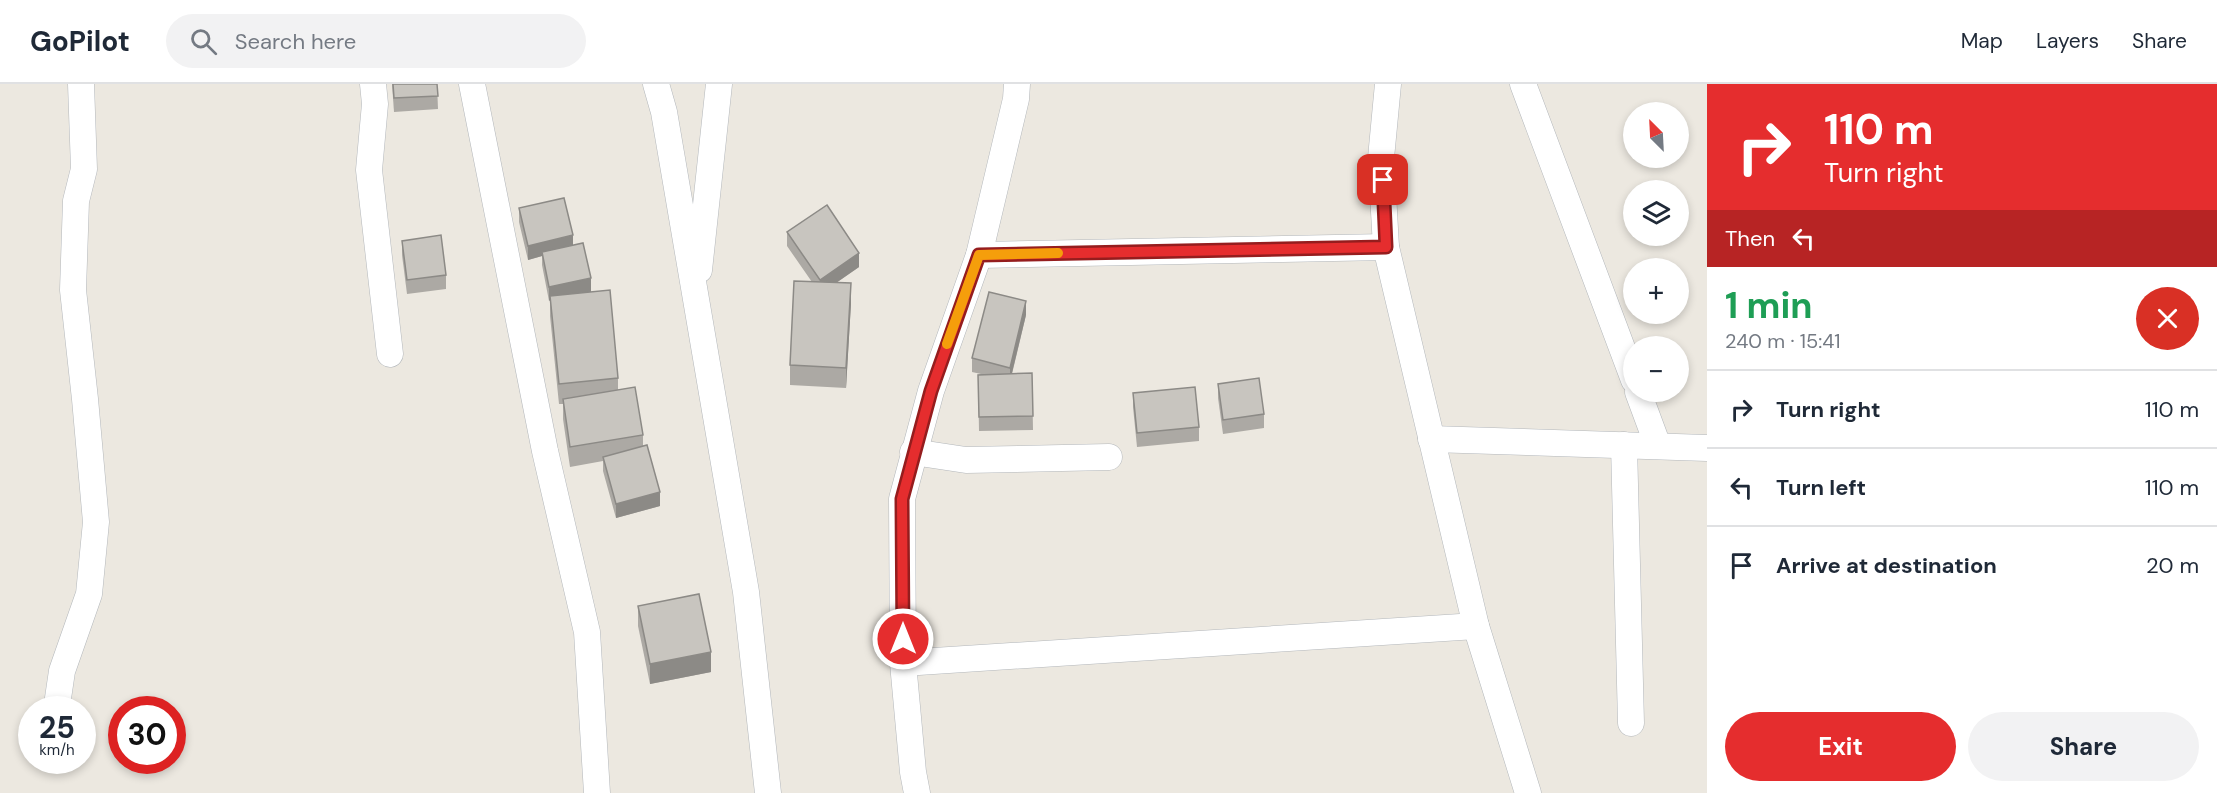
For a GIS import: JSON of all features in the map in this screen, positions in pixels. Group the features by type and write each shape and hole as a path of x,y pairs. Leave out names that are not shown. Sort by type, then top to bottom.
{"street":[{"path":"58,696 62,670 75,628 89,594 96,522 73,290 76,201 84,169 81,84"},
{"path":"374,84 375,104 369,170 390,354"},
{"path":"472,84 545,451 586,632 597,793"},
{"path":"656,84 664,112 746,592 768,793"},
{"path":"695,300 719,84"},
{"path":"917,793 903,663 902,499 931,391 979,255 1016,99 1017,84"},
{"path":"1388,84 1382,158 1386,247 1476,626 1528,793"},
{"path":"1523,84 1623,351"},
{"path":"979,255 1386,247"},
{"path":"1642,402 1658,446"},
{"path":"1431,439 1707,448"},
{"path":"1624,445 1631,723"},
{"path":"913,452 966,460 1109,457"},
{"path":"903,663 1476,626"}],"building":[{"path":"393,84 437,84 438,96 394,98"},
{"path":"564,198 573,235 528,246 519,208"},
{"path":"827,205 859,253 820,280 787,232"},
{"path":"441,235 446,275 407,280 402,241"},
{"path":"583,243 591,278 549,287 542,252"},
{"path":"794,281 851,283 846,368 790,365"},
{"path":"610,290 618,378 559,384 550,296"},
{"path":"989,292 1026,301 1010,368 972,358"},
{"path":"1032,373 1033,416 979,417 978,375"},
{"path":"1259,378 1264,414 1223,420 1218,384"},
{"path":"635,387 643,435 570,447 563,399"},
{"path":"1195,387 1199,427 1137,433 1133,393"},
{"path":"647,445 660,492 616,504 603,457"},
{"path":"699,594 711,652 650,664 638,606"}],"slow traffic":[{"path":"947,344 979,255 1058,253"}],"route":[{"path":"903,639 902,499 931,391 979,255 1386,247 1383,180"}]}
